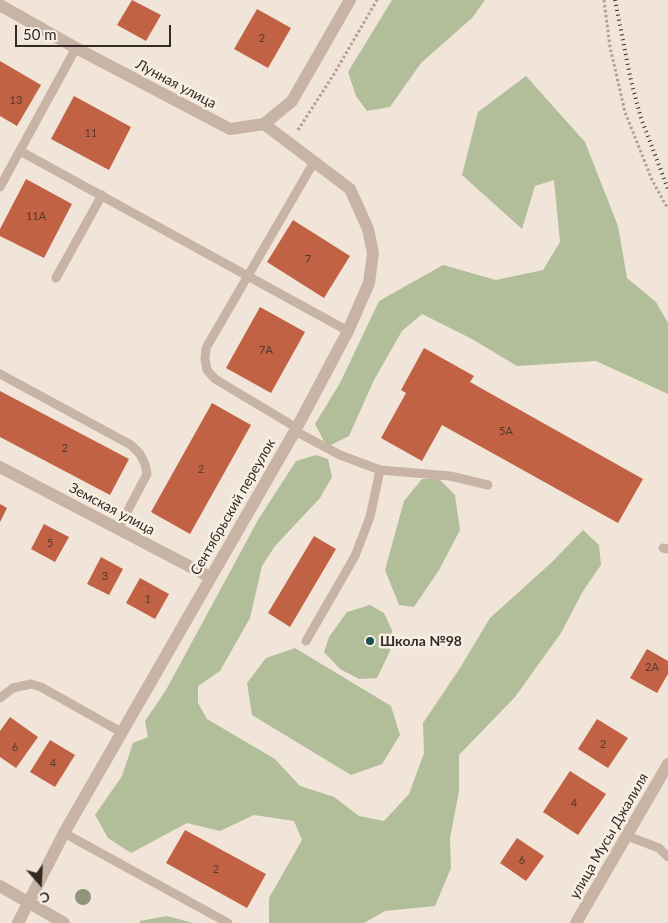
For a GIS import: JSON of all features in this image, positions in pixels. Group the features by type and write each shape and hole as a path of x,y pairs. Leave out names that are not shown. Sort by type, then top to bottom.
{"street":[{"path":"264,124 292,101 350,0"},
{"name":"Лунная улица","path":"0,5 76,48 230,129 264,124"},
{"name":"Сентябрьский переулок","path":"18,923 64,833 296,429 348,331 370,283 373,253 368,229 350,189 264,124"},
{"name":"Земская улица","path":"0,467 210,577"},
{"name":"улица Мусы Джалиля","path":"576,923 668,764"},
{"path":"0,886 64,923"}],"lane":[{"path":"0,187 76,48"},
{"path":"20,151 348,331"},
{"path":"314,162 206,348 207,370 215,379 240,396 340,455 380,470 450,476 488,485"},
{"path":"56,278 102,195"},
{"path":"0,374 131,445 140,454 147,474 118,529"},
{"path":"306,641 355,556 370,517 380,470"},
{"path":"0,698 13,688 31,684 41,687 121,732"},
{"path":"64,833 228,923"},
{"path":"627,836 664,848 668,857"}],"path":[{"path":"289,144 334,74 377,0"},
{"path":"604,0 610,47 625,112 652,180 668,209"}],"green space":[{"path":"392,0 485,0 472,18 421,63 390,107 367,111 356,96 348,72"},
{"path":"526,76 585,142 618,226 627,278 656,302 668,323 668,394 596,361 517,366 472,339 422,314 402,331 374,380 349,436 327,447 315,424 340,383 379,301 443,265 496,280 543,270 560,242 554,180 535,186 522,229 462,175 478,112"},
{"path":"316,455 328,459 332,477 320,498 275,546 262,566 250,618 220,671 198,686 198,703 207,719 275,759 300,786 334,797 359,816 384,821 409,794 424,753 423,723 460,668 490,618 551,563 583,530 599,545 601,565 583,591 561,633 515,697 459,755 459,791 450,838 451,868 435,906 385,911 364,923 269,923 269,898 302,840 294,821 254,815 220,831 187,823 131,853 108,838 95,815 122,776 133,743 148,737 145,721 166,690 258,520 296,461"},
{"path":"422,479 439,479 455,495 460,530 439,570 414,607 399,605 385,570 404,501"},
{"path":"370,605 384,613 392,630 390,651 377,678 359,679 340,669 324,652 329,637 347,612"},
{"path":"295,648 391,706 400,735 382,764 351,775 252,715 247,683 266,658"},
{"path":"167,916 193,923 140,923 140,921"}],"building":[{"path":"132,0 161,15 146,41 117,25"},
{"path":"257,9 291,28 268,68 234,49"},
{"path":"0,61 41,85 17,126 0,116"},
{"path":"74,96 131,127 109,170 51,139"},
{"path":"26,179 72,204 44,258 0,236 0,229"},
{"path":"293,220 350,256 324,298 267,262"},
{"path":"260,307 305,332 271,393 226,368"},
{"path":"424,348 474,376 470,382 643,479 618,523 442,425 422,461 381,438 406,393 401,390"},
{"path":"0,391 129,459 110,495 0,437"},
{"path":"212,403 251,425 190,534 151,512"},
{"path":"0,504 7,508 0,522"},
{"path":"44,524 69,537 55,562 31,549"},
{"path":"314,536 336,549 290,627 268,613"},
{"path":"101,557 123,569 109,595 87,584"},
{"path":"140,578 169,594 155,619 126,603"},
{"path":"647,649 668,661 668,674 657,693 630,678"},
{"path":"10,717 38,737 16,768 0,757 0,731"},
{"path":"597,719 628,738 608,768 578,749"},
{"path":"50,740 75,755 55,787 30,772"},
{"path":"570,771 606,794 578,835 543,812"},
{"path":"185,830 266,874 247,908 166,863"},
{"path":"517,838 544,856 526,881 500,863"}],"railway":[{"path":"615,0 631,81 641,118 668,189"}],"place":[{"name":"Школа №98","path":"370,641"}]}
